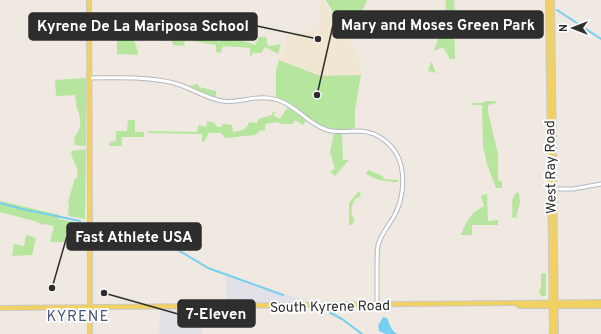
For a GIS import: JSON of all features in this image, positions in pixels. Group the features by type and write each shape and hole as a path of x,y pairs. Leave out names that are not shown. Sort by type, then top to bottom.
{"main road":[{"path":"89,0 90,223 88,225 88,232 90,234 90,334"},
{"name":"West Ray Road","path":"548,0 554,304 556,334"},
{"name":"West Ray Road","path":"552,0 552,189"},
{"name":"South Kyrene Road","path":"0,308 90,306 517,304 520,302 554,304"},
{"path":"554,304 601,302"},
{"path":"554,304 601,306"},
{"name":"West Ray Road","path":"552,334 554,304"}],"street":[{"path":"89,79 146,79 164,81 178,84 210,98 221,101 235,101 257,97 273,98 290,105 309,121 324,129 334,131 363,131 378,136 389,144 397,155 402,171 401,199 397,211 379,242 377,250 378,305"},
{"path":"552,189 573,189 601,184"}],"shaded area":[{"path":"319,0 323,0 330,15 352,43 359,61 361,75 320,76 279,60 284,49 287,34 319,31"},
{"path":"226,274 306,301 306,303 226,304"},
{"path":"160,309 202,309 202,334 159,334"}],"green space":[{"path":"326,0 367,0 357,20 348,31 335,16"},
{"path":"446,0 454,0 455,15 445,14"},
{"path":"444,19 454,20 455,59 450,59 443,47 434,51"},
{"path":"185,26 192,33 207,37 211,36 219,42 223,37 230,37 234,39 240,36 241,40 255,45 259,37 266,37 268,46 281,44 278,54 265,47 261,53 253,53 251,57 250,48 223,46 221,53 216,52 216,45 185,40 184,46 173,45 172,39 163,41 162,38 182,33 181,27"},
{"path":"117,32 122,32 130,36 135,42 138,55 117,54"},
{"path":"279,60 320,76 361,75 355,110 355,128 346,129 322,126 314,122 293,106 276,97 276,71"},
{"path":"431,61 436,73 428,71"},
{"path":"86,78 86,146 75,145 74,138 80,128 80,121 75,95 56,96 55,80"},
{"path":"198,84 199,87 216,91 216,98 189,86"},
{"path":"485,101 496,101 496,103 488,105 488,112 498,154 498,180 502,182 502,188 496,188 487,164 483,146 482,105 473,105 473,103 482,103"},
{"path":"288,106 306,121 303,125 295,120 293,124 281,124 278,122 265,124 265,130 259,131 255,135 225,138 221,133 209,133 204,142 202,142 202,134 148,133 148,131 197,132 199,125 206,127 207,121 215,123 218,127 221,127 223,124 232,125 233,132 239,131 243,130 249,122 257,123 258,119 272,115 273,111 275,113 274,116 280,119"},
{"path":"128,120 135,120 135,132 144,132 144,137 122,137 122,146 109,146 109,142 116,141 116,131 127,131"},
{"path":"334,133 342,133 343,160 349,160 335,176 330,171 335,169 330,152"},
{"path":"86,149 85,219 68,216 68,202 75,178 77,178 78,174 71,151"},
{"path":"368,170 382,176 384,179 398,180 398,182 374,178 366,174"},
{"path":"359,191 361,194 359,198 356,198 352,208 354,219 353,225 349,225 349,203"},
{"path":"517,192 519,193 520,203 516,218 512,217 512,204 513,198"},
{"path":"487,194 488,221 498,220 498,225 472,225 471,235 461,235 470,218 476,211 484,206 481,196"},
{"path":"0,201 60,215 58,219 87,224 87,241 50,242 54,226 45,224 42,225 38,222 0,212"},
{"path":"26,235 36,238 32,255 12,256 14,244 24,246"},
{"path":"541,274 546,274 546,296 541,296 539,291 541,287"}],"water":[{"path":"383,317 387,318 392,330 398,334 386,334 379,331 378,326"}],"waterway":[{"path":"557,10 601,39"},
{"path":"0,203 80,221"},
{"path":"103,224 124,227 153,235 208,268 283,295"},
{"path":"327,311 342,319 362,334"}],"place":[{"name":"Kyrene De La Mariposa School","path":"318,39"},
{"name":"Mary and Moses Green Park","path":"317,95"},
{"name":"Fast Athlete USA","path":"52,288"},
{"name":"7-Eleven","path":"104,293"}],"district":[{"name":"KYRENE","path":"78,316"}]}
